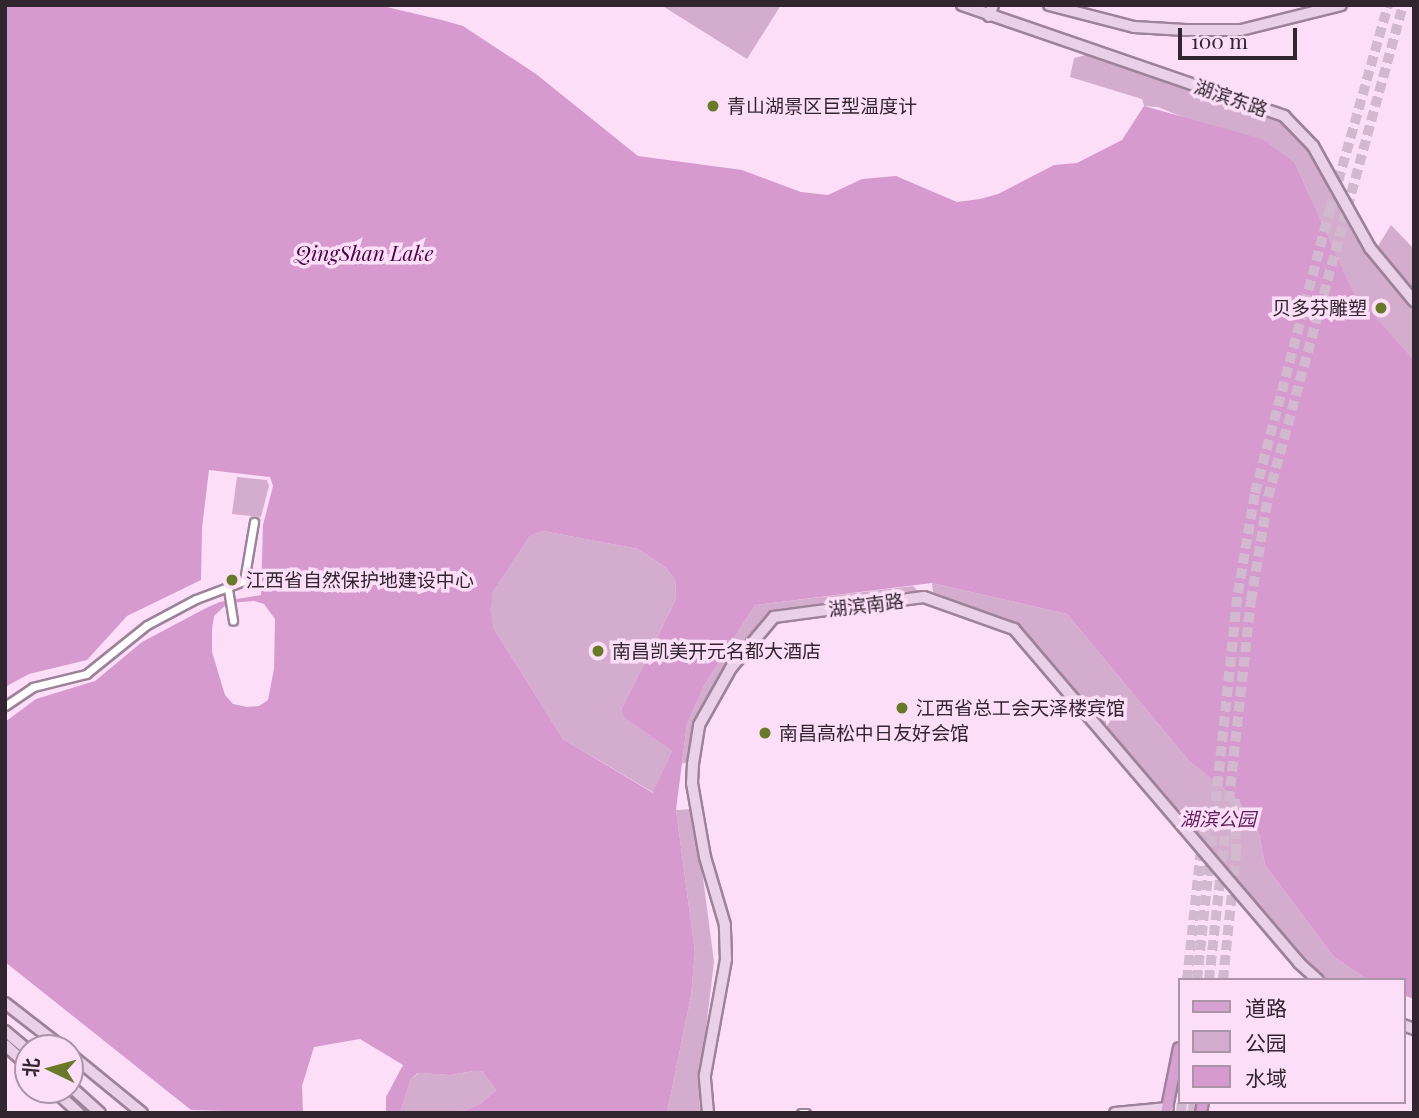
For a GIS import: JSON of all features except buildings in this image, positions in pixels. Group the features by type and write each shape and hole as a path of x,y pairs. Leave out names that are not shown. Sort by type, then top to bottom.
{"main road":[{"path":"1167,1110 1178,1053"}],"street":[{"name":"湖滨东路","path":"962,5 1284,116 1313,146 1370,248 1414,301"},
{"path":"989,16 993,5"},
{"path":"1049,5 1134,27 1241,30 1341,5"},
{"path":"5,706 33,687 86,674 147,625 196,599 229,593 244,581 254,522"},
{"path":"229,593 233,621"},
{"name":"湖滨南路","path":"708,1113 705,1075 726,959 725,925 705,857 692,783 693,764 699,724 731,668 774,617 924,597 1014,629 1299,963 1316,978"},
{"path":"5,1003 45,1034"},
{"path":"84,1065 142,1113"},
{"path":"84,1099 100,1113"},
{"path":"1115,1113 1167,1110"},
{"path":"801,1113 807,1113"}],"green space":[{"path":"661,5 781,5 747,59"},
{"path":"1090,54 1266,113 1287,123 1314,152 1352,231 1414,311 1414,360 1353,293 1295,163 1158,107 1144,106 1142,99 1070,77 1074,58"},
{"path":"1391,225 1414,249 1414,293 1379,252 1378,246"},
{"path":"237,477 267,480 269,486 261,517 232,514"},
{"path":"543,531 638,549 665,567 675,579 676,599 621,710 626,718 672,751 654,793 563,739 494,629 489,610 493,592 530,536"},
{"name":"湖滨公园","path":"932,583 1067,614 1189,761 1239,801 1259,834 1265,865 1333,956 1364,978 1324,978 1310,965 1015,625 933,592"},
{"path":"913,586 924,597 774,617 758,632 699,724 693,764 682,763 687,724 705,684 755,605"},
{"path":"694,809 714,962 699,1087 700,1113 667,1113 691,996 695,952 676,810"},
{"path":"482,1071 496,1090 480,1104 458,1113 400,1113 411,1079 419,1073 450,1075"}],"water":[{"name":"QingShan Lake","path":"5,5 378,5 463,26 536,74 638,156 742,170 801,192 828,195 862,179 896,176 957,202 998,194 1054,165 1077,163 1122,140 1144,106 1262,139 1295,163 1353,292 1414,360 1414,999 1405,996 1405,978 1364,978 1333,956 1265,865 1259,834 1239,801 1189,761 1067,614 932,583 755,605 705,684 687,724 676,810 695,952 691,996 667,1113 458,1113 480,1104 496,1090 482,1071 474,1071 450,1075 418,1073 411,1079 400,1113 386,1113 386,1097 403,1065 360,1039 314,1047 302,1086 303,1113 191,1110 5,962 5,722 36,699 95,681 142,642 208,607 220,602 261,595 263,525 273,486 270,477 209,470 202,528 201,580 127,616 87,660 29,674 5,687","holes":["543,531 638,549 665,567 675,579 676,599 621,710 625,718 672,751 653,793 563,739 494,629 490,610 493,592 530,536","254,601 264,604 275,619 274,669 268,700 259,706 233,704 225,695 212,652 214,616 228,603"]}],"tunnel":[{"path":"1197,978 1238,593 1255,493 1388,5"},
{"path":"1209,978 1251,601 1268,497 1403,5"},
{"path":"1223,978 1236,854 1235,794"},
{"path":"1187,978 1201,850 1208,812"},
{"path":"1181,1113 1182,1104"},
{"path":"1192,1113 1194,1104"}],"place":[{"name":"青山湖景区巨型温度计","path":"713,106"},
{"name":"贝多芬雕塑","path":"1381,308"},
{"name":"江西省自然保护地建设中心","path":"232,580"},
{"name":"南昌凯美开元名都大酒店","path":"598,651"},
{"name":"江西省总工会天泽楼宾馆","path":"902,708"},
{"name":"南昌高松中日友好会馆","path":"765,733"}]}
